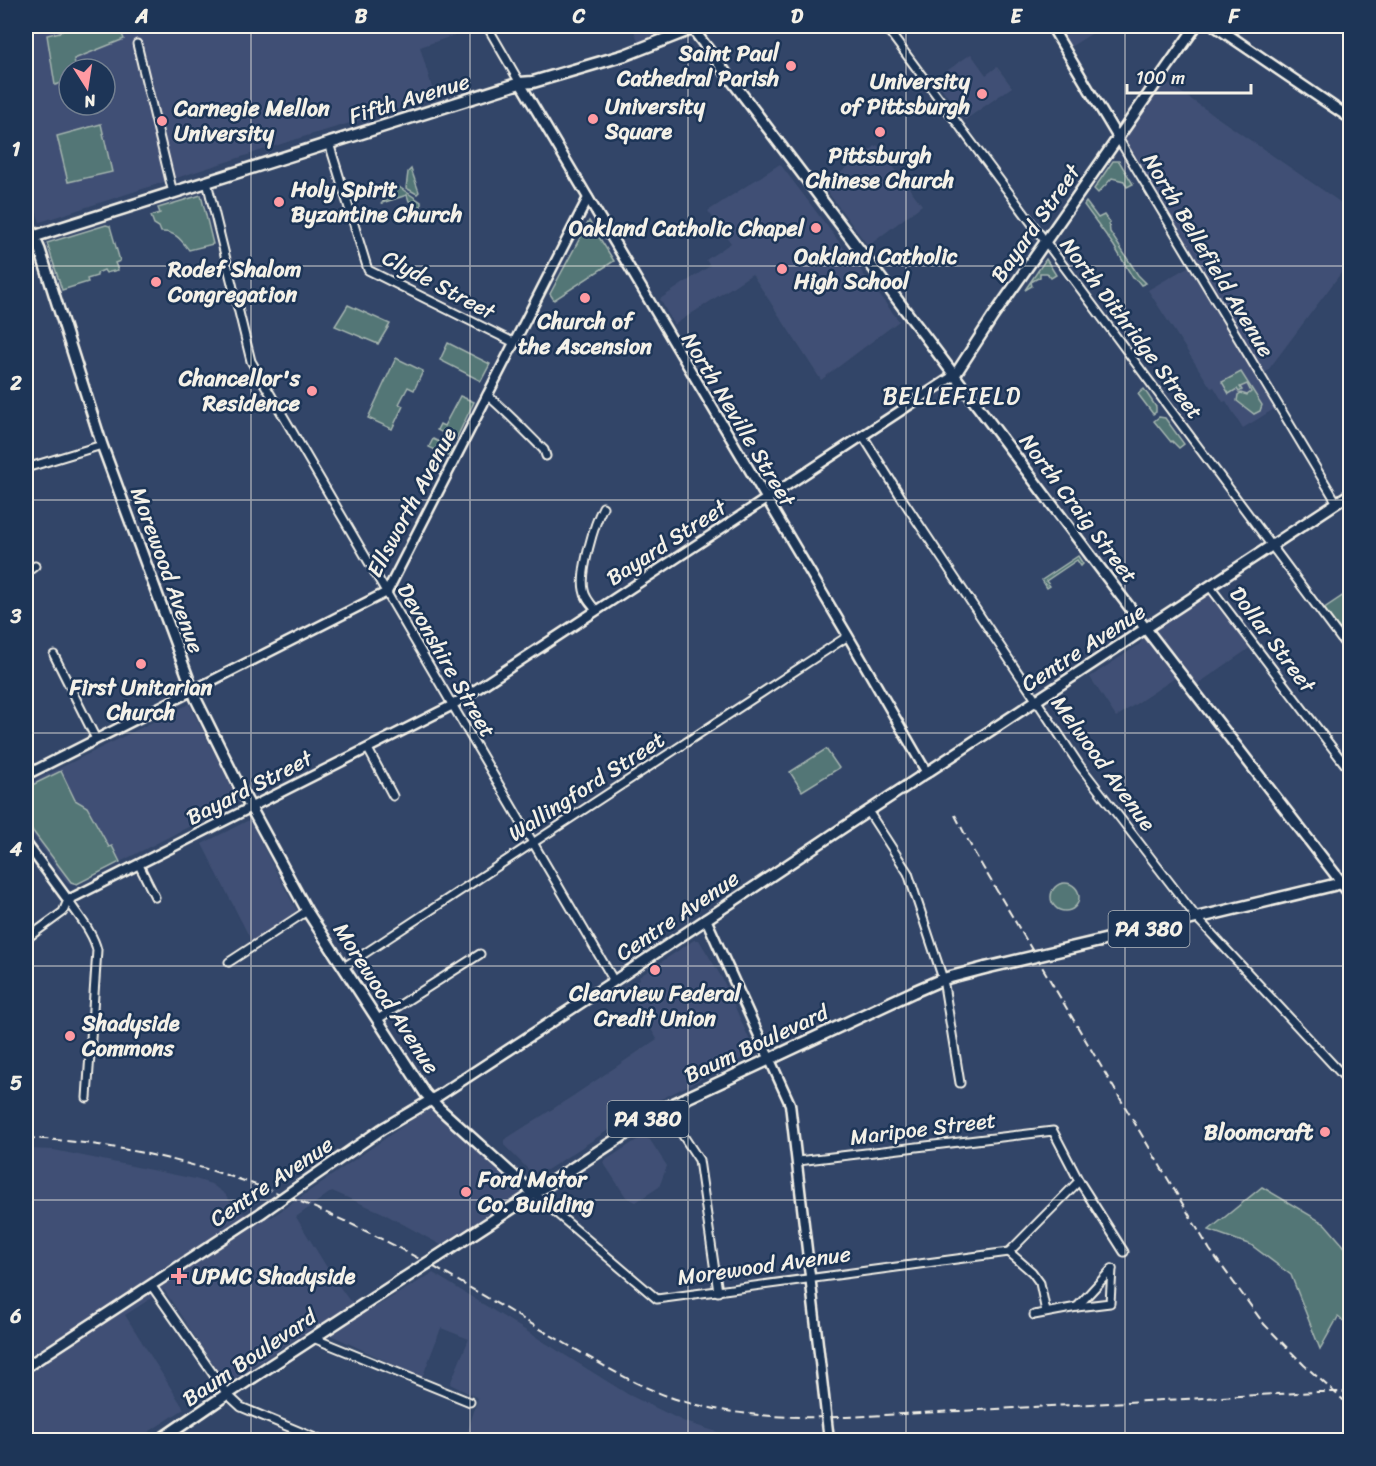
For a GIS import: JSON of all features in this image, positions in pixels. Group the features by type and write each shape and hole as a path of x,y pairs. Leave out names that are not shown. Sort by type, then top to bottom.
{"main road":[{"name":"Fifth Avenue","path":"29,238 520,83 533,82 625,55 694,26"},
{"name":"North Craig Street","path":"694,26 1146,629 1350,894"},
{"name":"Bayard Street","path":"955,375 992,318 1196,26"},
{"path":"1215,26 1350,118"},
{"name":"Morewood Avenue","path":"26,218 29,238 40,250 102,445 192,690 251,807 307,911 430,1100 534,1194"},
{"name":"Centre Avenue","path":"26,1367 261,1213 382,1129 614,981 1350,494"},
{"name":"Baum Boulevard","path":"160,1440 470,1234 665,1108 770,1058 943,979 1342,884"}],"street":[{"path":"487,26 520,83"},
{"name":"North Dithridge Street","path":"885,26 1350,651"},
{"name":"North Bellefield Avenue","path":"1051,26 1337,503"},
{"path":"137,45 173,193"},
{"name":"North Neville Street","path":"520,83 927,773"},
{"name":"Clyde Street","path":"328,143 368,270 513,342"},
{"name":"Devonshire Street","path":"207,182 251,361 614,981"},
{"name":"Ellsworth Avenue","path":"26,775 387,592 588,198"},
{"name":"Bayard Street","path":"26,939 63,912 68,900 451,706 955,375"},
{"path":"487,395 510,414 514,421 544,450 546,456"},
{"name":"Melwood Avenue","path":"863,436 1080,766 1197,918 1350,1083"},
{"path":"26,468 102,445"},
{"path":"596,610 587,599 583,576 594,527 603,507"},
{"path":"26,573 35,566"},
{"name":"Dollar Street","path":"1210,586 1350,771"},
{"name":"Wallingford Street","path":"344,968 848,636"},
{"path":"54,655 96,739"},
{"path":"368,749 393,796"},
{"path":"868,811 908,873 943,979 960,1083"},
{"path":"26,843 90,933 97,950 87,1098"},
{"path":"139,864 155,897"},
{"path":"229,962 307,911"},
{"path":"706,919 790,1104 829,1440"},
{"path":"378,1020 480,954"},
{"path":"665,1108 699,1160 718,1292"},
{"name":"Maripoe Street","path":"798,1161 1053,1131 1078,1181"},
{"path":"1046,1312 1040,1283 1032,1272 1010,1252 1078,1181 1124,1252"},
{"name":"Morewood Avenue","path":"534,1194 657,1299 1010,1252"},
{"path":"1034,1315 1110,1303 1112,1269 1077,1307"},
{"path":"151,1285 227,1394 241,1407 320,1440"},
{"path":"313,1338 470,1402"}],"shaded area":[{"name":"Carnegie Mellon University","path":"26,26 478,27 420,47 435,98 303,137 40,222 26,181"},
{"path":"632,26 691,26 642,50"},
{"path":"1058,26 1104,26 1070,47"},
{"path":"971,54 986,75 997,67 1012,87 965,120 935,79"},
{"path":"1160,78 1350,209 1350,261 1262,378 1279,406 1243,428 1226,401 1223,402 1214,387 1211,388 1148,290 1193,264 1118,138"},
{"path":"877,145 922,205 868,246 823,186"},
{"name":"Oakland Catholic High School","path":"780,164 899,321 821,380 752,274 674,325 660,299 710,266 706,260 731,243 708,211"},
{"path":"1210,587 1254,645 1192,688 1181,674 1116,717 1090,677 1140,644 1146,629"},
{"path":"189,704 239,801 71,885 26,825 26,785"},
{"path":"249,820 297,911 252,942 202,844"},
{"path":"694,940 699,940 722,978 755,1052 639,1110 547,1170 538,1170 533,1174 504,1145 504,1140 657,1039 626,987"},
{"name":"UPMC Shadyside","path":"429,1108 524,1191 441,1245 381,1212 332,1191 296,1217 349,1300 372,1309 433,1273 629,1395 685,1422 743,1440 465,1440 478,1398 450,1384 469,1339 441,1328 422,1378 314,1327 226,1384 164,1290 125,1315 184,1409 136,1440 83,1440 79,1435 71,1440 26,1440 26,1149 54,1150 195,1179 211,1184 225,1194 238,1212 272,1217"},
{"path":"643,1136 650,1140 667,1166 659,1187 636,1202 626,1197 603,1162"}],"green space":[{"path":"69,26 105,30 119,27 124,39 79,57 57,57 57,84 55,85 47,35 60,32"},
{"path":"101,124 112,172 68,182 57,136"},
{"path":"1113,161 1119,161 1133,184 1127,187 1124,181 1112,178 1098,193 1094,189"},
{"path":"411,169 419,192 417,194 406,188 408,172"},
{"path":"399,187 421,202 421,206 416,208 415,202 409,201 407,195 382,203 394,188"},
{"path":"201,195 213,244 189,250 174,235 161,232 151,216 160,213 158,208"},
{"path":"1086,202 1098,218 1104,215 1109,222 1110,232 1138,275 1146,283 1141,285 1133,278 1114,246 1084,205"},
{"path":"589,221 614,261 554,300 550,294"},
{"path":"106,225 110,226 120,261 115,263 118,270 106,273 104,270 97,273 97,276 87,279 88,282 62,290 47,243"},
{"path":"1046,259 1056,275 1051,278 1047,273 1040,273 1040,277 1031,282 1032,286 1025,290 1027,287"},
{"path":"348,305 390,324 378,344 335,326"},
{"path":"448,343 490,364 481,381 440,360"},
{"path":"396,358 423,371 414,390 408,387 399,404 403,406 392,429 368,418"},
{"path":"1241,372 1262,405 1260,411 1254,414 1237,401 1241,393 1247,395 1251,392 1247,384 1240,387 1242,390 1239,392 1237,389 1229,394 1222,382"},
{"path":"1144,389 1156,407 1156,412 1153,414 1138,394"},
{"path":"460,396 474,402 456,439 437,430 440,424 444,426"},
{"path":"1159,417 1165,418 1184,444 1179,448 1154,421"},
{"path":"433,439 452,448 448,456 429,447"},
{"path":"1078,556 1083,564 1081,566 1077,560 1046,581 1050,586 1047,588 1042,580"},
{"path":"1350,591 1350,621 1336,632 1320,611"},
{"path":"826,749 839,768 802,791 790,772"},
{"path":"61,771 75,800 87,807 120,862 77,884 71,882 26,822 26,788"},
{"path":"1065,883 1075,887 1079,897 1075,907 1065,911 1055,907 1051,897 1055,887"},
{"path":"1262,1187 1325,1224 1350,1253 1350,1326 1338,1317 1320,1349 1291,1275 1251,1245 1209,1230"}],"railway":[{"path":"955,815 974,852 1210,1250 1264,1324 1304,1365 1350,1406"},
{"path":"26,1138 122,1149 217,1172 264,1188 310,1206 418,1258 596,1362 628,1378 676,1399 731,1412 769,1416 846,1417 1350,1392"}],"place":[{"name":"Saint Paul Cathedral Parish","path":"791,66"},
{"name":"University of Pittsburgh","path":"982,94"},
{"name":"University Square","path":"593,119"},
{"name":"Carnegie Mellon University","path":"162,121"},
{"name":"Pittsburgh Chinese Church","path":"880,132"},
{"name":"Holy Spirit Byzantine Church","path":"279,202"},
{"name":"Oakland Catholic Chapel","path":"816,228"},
{"name":"Oakland Catholic High School","path":"782,269"},
{"name":"Rodef Shalom Congregation","path":"156,282"},
{"name":"Church of the Ascension","path":"585,298"},
{"name":"Chancellor's Residence","path":"312,391"},
{"name":"First Unitarian Church","path":"141,664"},
{"name":"Clearview Federal Credit Union","path":"655,970"},
{"name":"Shadyside Commons","path":"70,1036"},
{"name":"Bloomcraft","path":"1325,1132"},
{"name":"Ford Motor Co. Building","path":"466,1192"},
{"name":"UPMC Shadyside","path":"179,1276"}],"district":[{"name":"BELLEFIELD","path":"952,396"}]}
